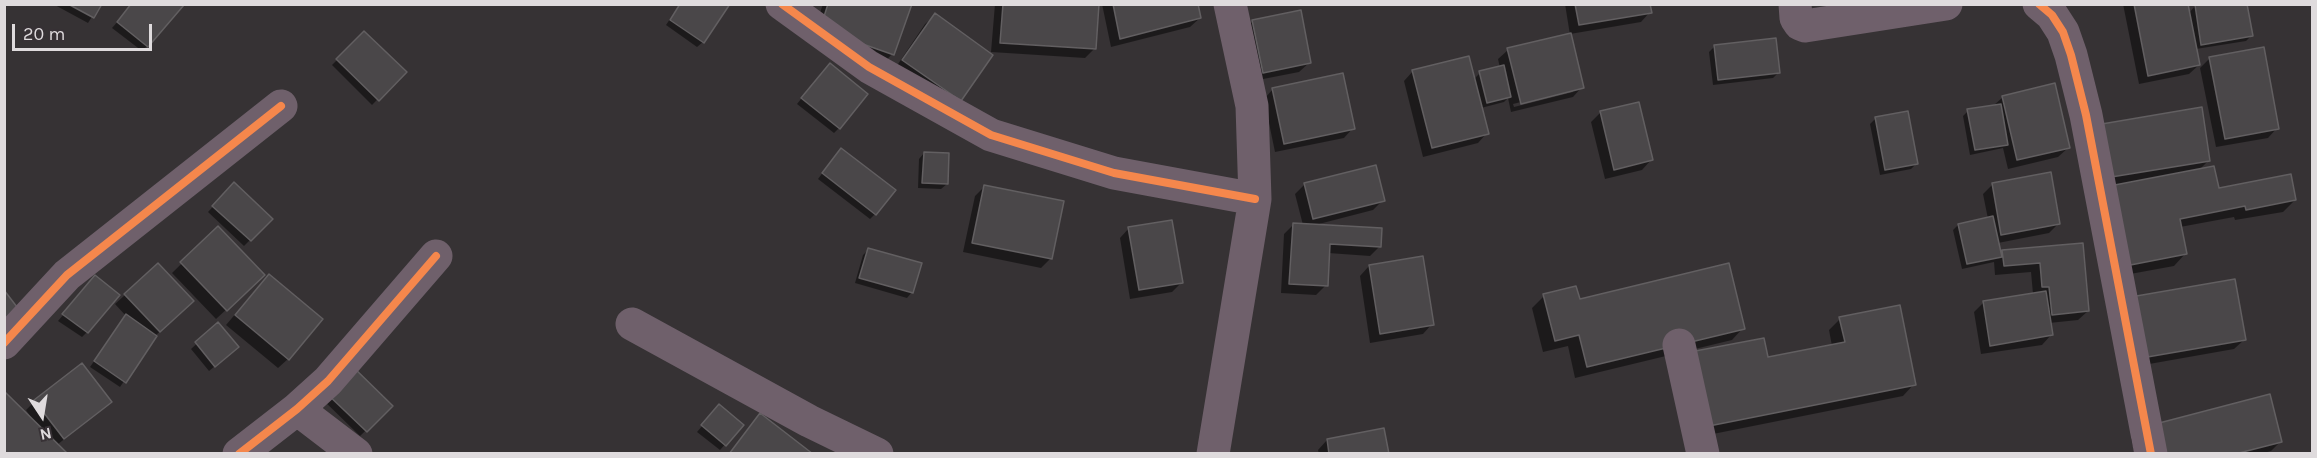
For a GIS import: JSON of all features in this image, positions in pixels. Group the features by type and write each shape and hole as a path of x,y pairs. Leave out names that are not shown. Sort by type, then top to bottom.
{"street":[{"path":"782,4 869,67 991,135 1114,173 1255,199"},
{"path":"1213,453 1255,199 1252,106 1230,4"},
{"path":"1795,4 1796,18 1800,24 1805,26 1946,4"},
{"path":"2039,4 2052,15 2063,32 2076,75 2086,116 2151,453"},
{"path":"4,343 67,275 281,106"},
{"path":"239,453 297,409 328,381 435,256"},
{"path":"632,324 809,422 877,453"},
{"path":"1679,345 1703,453"},
{"path":"297,409 356,453"}],"building":[{"path":"68,4 102,4 94,18"},
{"path":"131,4 184,5 148,47 117,22"},
{"path":"680,4 730,4 704,43 670,20"},
{"path":"828,4 912,4 894,55 820,29"},
{"path":"1003,4 1099,4 1096,49 1000,43"},
{"path":"1113,4 1198,4 1201,18 1120,39"},
{"path":"1575,4 1650,4 1652,13 1579,25"},
{"path":"2134,4 2188,4 2200,65 2148,76"},
{"path":"2247,4 2253,36 2201,45 2195,5"},
{"path":"1301,10 1311,63 1263,73 1252,20"},
{"path":"935,13 993,55 961,101 902,60"},
{"path":"364,31 407,72 379,101 336,59"},
{"path":"1571,33 1584,88 1521,104 1507,48"},
{"path":"1776,38 1780,73 1718,80 1714,45"},
{"path":"2264,47 2279,129 2225,139 2209,57"},
{"path":"1469,56 1489,134 1432,148 1412,70"},
{"path":"830,63 868,94 840,129 801,98"},
{"path":"1504,65 1511,97 1487,103 1479,71"},
{"path":"1343,73 1355,129 1284,144 1272,88"},
{"path":"2055,83 2070,148 2017,160 2002,96"},
{"path":"1639,102 1653,160 1614,170 1600,111"},
{"path":"2001,104 2008,145 1975,150 1967,109"},
{"path":"2202,107 2210,161 2099,179 2090,126"},
{"path":"1908,111 1918,164 1885,170 1875,117"},
{"path":"841,148 896,190 876,215 822,173"},
{"path":"924,152 949,153 948,184 922,183"},
{"path":"1376,165 1385,201 1313,219 1304,183"},
{"path":"2214,166 2219,188 2291,174 2296,200 2246,210 2245,206 2180,219 2187,254 2115,268 2099,188"},
{"path":"2051,172 2060,224 2001,235 1992,183"},
{"path":"234,182 273,219 251,241 212,206"},
{"path":"984,185 1064,201 1052,259 972,243"},
{"path":"1993,216 2002,257 1967,264 1958,224"},
{"path":"1172,220 1183,283 1139,290 1128,227"},
{"path":"1293,223 1382,228 1381,247 1330,244 1328,286 1289,284"},
{"path":"218,226 265,275 227,311 180,262"},
{"path":"2083,243 2089,311 2052,315 2049,287 2042,287 2040,263 2004,266 2002,250"},
{"path":"868,248 922,263 913,293 859,278"},
{"path":"1423,256 1434,325 1380,334 1369,265"},
{"path":"158,263 194,301 160,332 124,294"},
{"path":"1729,263 1745,329 1587,367 1579,335 1555,341 1543,294 1576,286 1580,299"},
{"path":"269,274 323,319 289,360 235,315"},
{"path":"95,275 120,295 88,333 62,314"},
{"path":"2235,279 2246,340 2130,360 2119,299"},
{"path":"4,290 27,320 4,337"},
{"path":"2046,291 2053,335 1990,346 1983,301"},
{"path":"1900,305 1916,385 1704,427 1690,352 1764,338 1768,357 1845,342 1839,317"},
{"path":"126,314 157,336 126,383 94,361"},
{"path":"218,322 239,347 215,367 195,342"},
{"path":"82,363 112,402 64,439 34,400"},
{"path":"349,363 393,406 367,432 323,390"},
{"path":"4,391 67,453 66,454 4,454"},
{"path":"2270,394 2282,442 2235,454 2147,454 2140,428"},
{"path":"719,404 744,425 726,446 701,425"},
{"path":"760,413 813,454 729,454"},
{"path":"1384,428 1389,454 1329,454 1327,439"}],"cycle path":[{"path":"782,4 869,67 991,135 1114,173 1255,199"},
{"path":"2039,4 2052,15 2063,32 2086,115 2151,454"},
{"path":"4,343 67,275 281,106"},
{"path":"239,454 297,409 328,381 436,256"}]}
